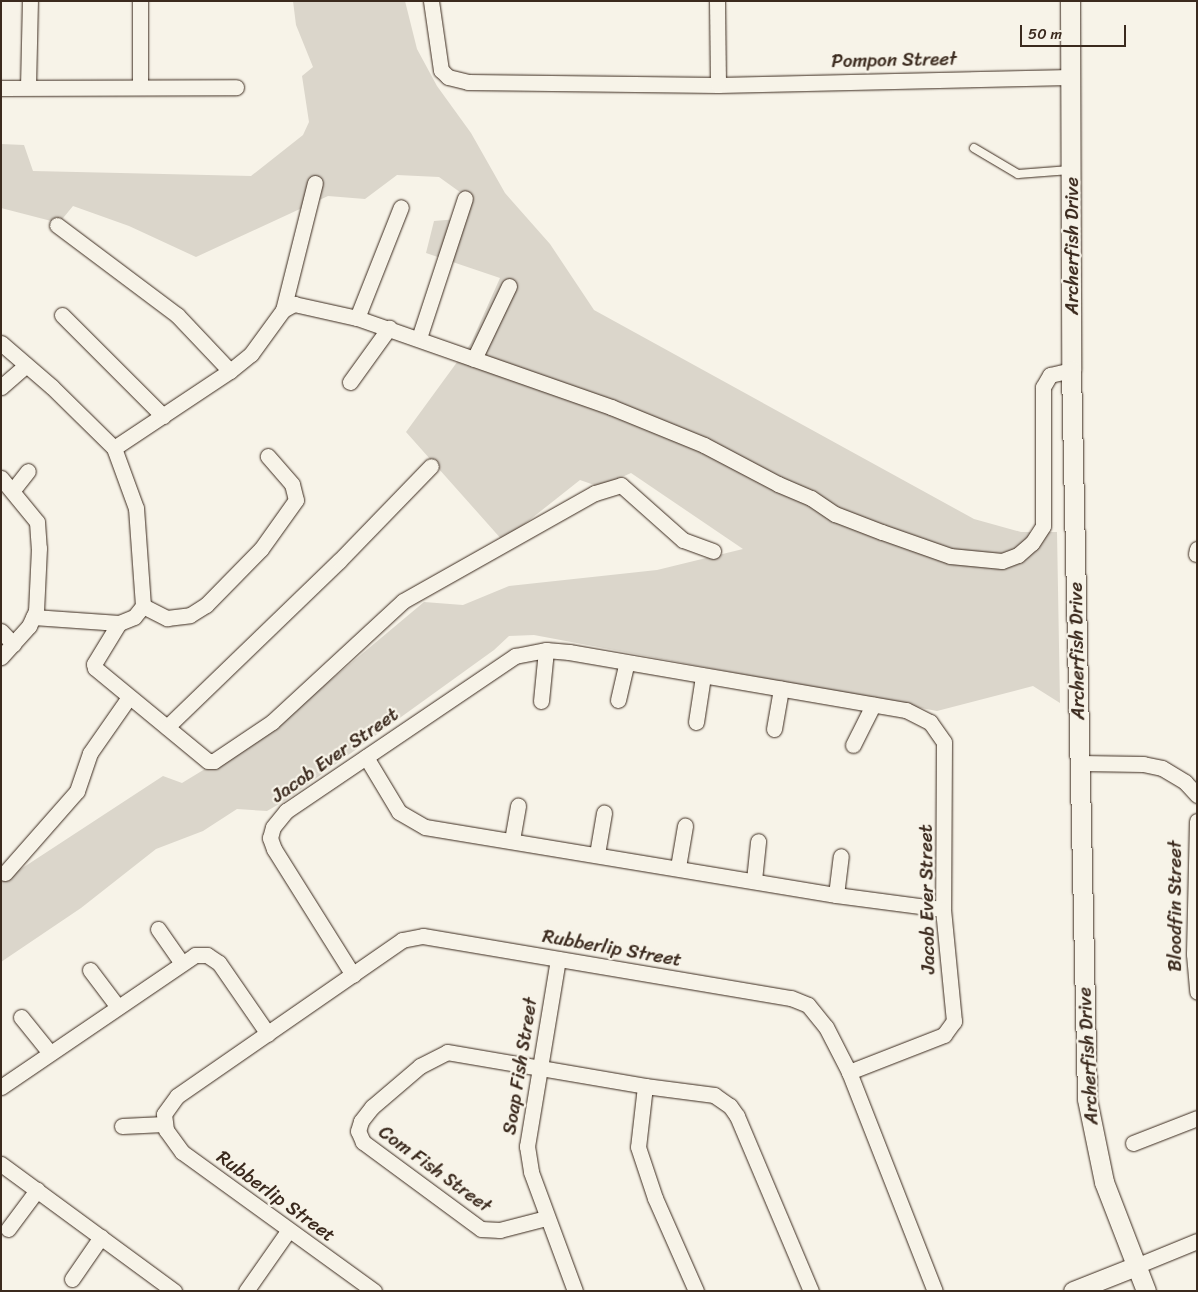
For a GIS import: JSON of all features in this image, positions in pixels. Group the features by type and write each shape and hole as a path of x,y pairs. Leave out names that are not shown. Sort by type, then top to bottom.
{"street":[{"path":"28,87 30,1"},
{"path":"140,1 140,86"},
{"name":"Pompon Street","path":"432,1 439,66 454,80 718,85 1070,76"},
{"path":"717,1 718,85"},
{"name":"Archerfish Drive","path":"1070,1 1072,170 1071,370 1081,763 1086,1099 1101,1173 1146,1291"},
{"path":"1,88 236,87"},
{"path":"284,310 315,183"},
{"path":"419,338 465,198"},
{"path":"357,318 401,207"},
{"path":"57,225 177,315 230,371"},
{"path":"474,359 509,286"},
{"path":"114,448 230,371 251,354 284,310 294,304 357,318 389,328 611,407 704,445 778,484 811,498 835,514 950,556 1002,561 1018,556 1032,543 1043,526 1043,387 1050,374 1071,370"},
{"path":"62,315 163,416"},
{"path":"350,382 389,328"},
{"path":"1,343 114,448 136,508 143,606 134,617 119,623 33,617"},
{"path":"1,387 26,365"},
{"path":"143,606 167,618 190,615 206,604 261,549 296,500 292,484 268,456"},
{"path":"167,728 339,561 431,466"},
{"path":"12,490 28,471"},
{"path":"1,478 32,515 39,531 36,605 33,617 1,657"},
{"path":"119,623 94,664 99,673 208,761 214,761 272,722 402,601 534,525 614,485 627,489 683,540 714,551"},
{"path":"1,631 13,644"},
{"path":"541,701 546,650"},
{"name":"Jacob Ever Street","path":"353,975 274,849 270,838 273,826 281,815 507,661 528,651 546,650 873,705 923,717 937,728 944,742 944,910 954,1014 952,1026 938,1038 849,1072"},
{"path":"618,700 626,664"},
{"path":"696,722 703,676"},
{"path":"774,729 781,689"},
{"path":"5,873 77,791 90,753 129,697"},
{"path":"853,745 873,705"},
{"path":"366,757 399,812 411,822 425,827 678,867 836,895 944,910"},
{"path":"1081,763 1143,764 1162,768 1185,782 1197,794"},
{"path":"512,840 518,806"},
{"path":"597,854 604,813"},
{"name":"Bloodfin Street","path":"1197,821 1194,906 1197,992"},
{"path":"678,867 685,826"},
{"path":"754,880 758,842"},
{"path":"836,895 841,856"},
{"path":"158,929 181,962"},
{"name":"Rubberlip Street","path":"374,1291 288,1232 182,1152 164,1124 165,1110 178,1096 402,940 417,936 803,1002 826,1027 849,1072 935,1291"},
{"path":"1,1087 181,962 202,955 219,963 268,1034"},
{"name":"Soap Fish Street","path":"558,959 539,1067 527,1151 546,1218 575,1291"},
{"path":"90,970 118,1007"},
{"path":"21,1016 50,1053"},
{"name":"Com Fish Street","path":"546,1218 500,1230 481,1229 363,1142 358,1131 360,1121 372,1107 420,1066 441,1053 458,1052 644,1086 708,1094 724,1101 734,1110 811,1291"},
{"path":"644,1086 638,1147 655,1198 696,1291"},
{"path":"1133,1143 1197,1118"},
{"path":"122,1126 164,1124"},
{"path":"1,1164 102,1237 170,1290"},
{"path":"8,1229 37,1190"},
{"path":"246,1291 288,1232"},
{"path":"72,1279 102,1237"},
{"path":"1073,1291 1197,1241"}],"lane":[{"path":"974,148 1018,174 1072,170"}],"shaded area":[{"path":"293,1 405,1 417,49 437,86 471,133 505,193 550,244 594,310 974,519 1021,532 1057,532 1060,703 1033,686 937,711 534,635 509,636 494,650 286,800 267,811 237,809 203,831 156,849 81,908 1,962 1,882 163,776 182,783 277,725 424,602 463,605 509,586 657,570 743,549 631,473 600,487 580,480 503,541 406,432 471,343 500,278 426,253 434,221 458,219 464,195 439,177 397,175 365,199 328,196 196,257 129,226 73,206 59,223 1,208 1,144 24,145 33,171 251,176 303,135 309,122 302,76 313,67 296,25"}]}
